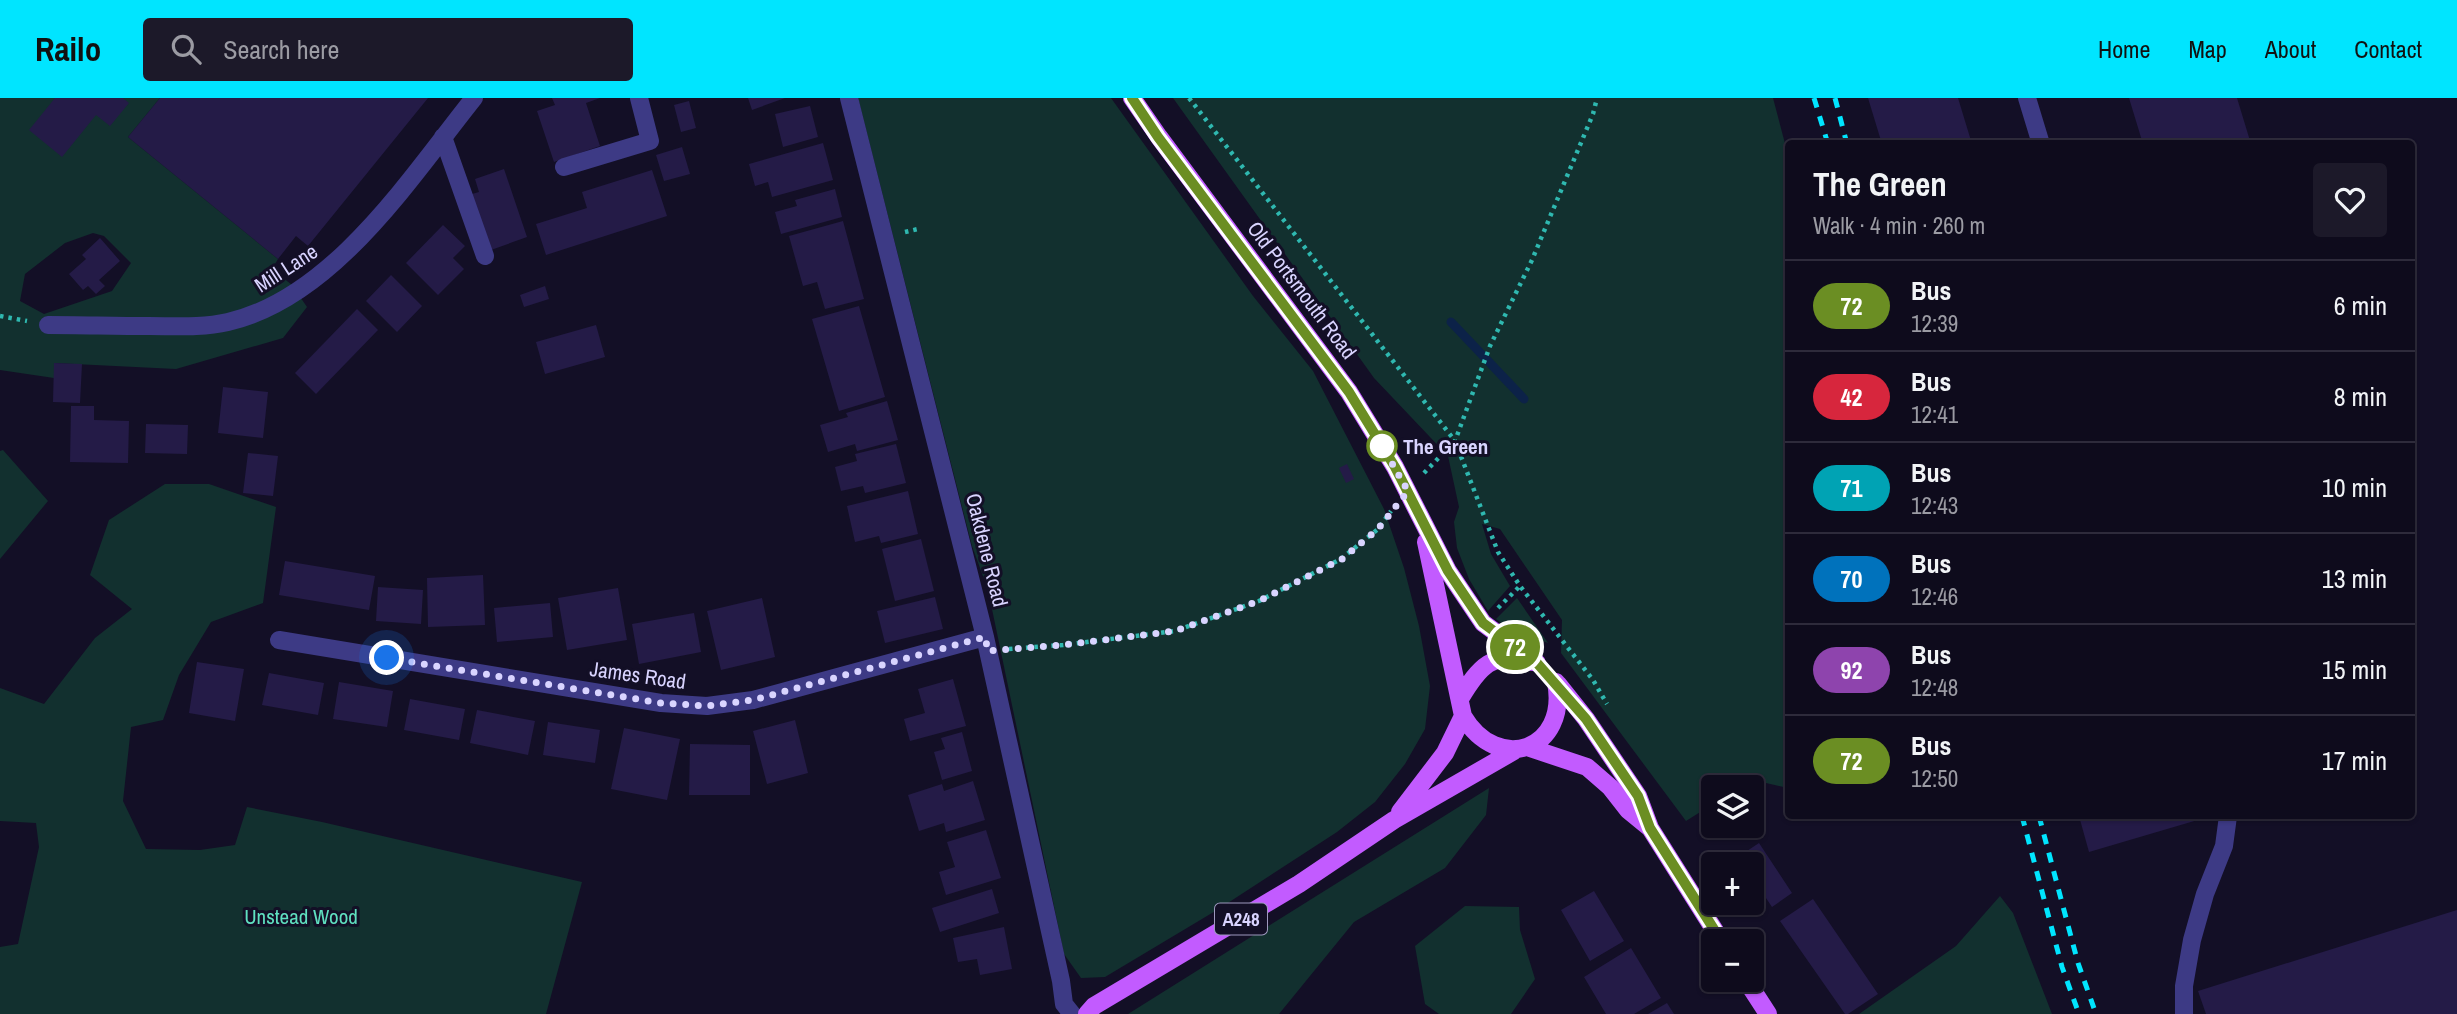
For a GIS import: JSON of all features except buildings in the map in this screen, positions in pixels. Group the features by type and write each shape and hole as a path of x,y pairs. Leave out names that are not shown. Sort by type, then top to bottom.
{"main road":[{"name":"Old Portsmouth Road","path":"1132,98 1349,392 1408,491 1448,571 1483,623 1537,663"},
{"name":"Old Portsmouth Road","path":"1421,518 1462,707"},
{"path":"1650,828 1628,810 1610,788 1587,767 1522,749 1499,748 1483,740 1471,729 1462,707 1477,672 1488,663 1517,657 1537,663 1556,682 1586,719 1638,796 1650,828 1714,929"},
{"path":"1522,749 1545,735 1555,716 1559,699 1556,682"},
{"name":"A248","path":"1394,821 1445,752 1462,707"},
{"name":"A248","path":"1087,1014 1094,1006 1299,884 1394,821 1522,749"},
{"path":"1754,992 1768,1014"}],"street":[{"name":"Mill Lane","path":"48,325 195,327 228,322 270,308 303,288 341,259 474,98"},
{"path":"564,167 650,141 639,98"},
{"name":"Oakdene Road","path":"849,98 987,644 1064,1004 1072,1014"},
{"path":"2027,98 2040,140"},
{"path":"443,137 485,256"},
{"name":"James Road","path":"279,640 661,703 707,706 753,700 987,644"},
{"path":"2184,1014 2184,986 2192,940 2205,894 2224,846 2228,819"}],"path":[{"path":"1189,98 1455,441 1499,552 1520,586 1593,680 1613,715"},
{"path":"987,644 1063,645 1175,631 1259,601 1342,559 1378,529 1408,491 1455,441 1490,346 1532,260 1593,114 1597,98"},
{"path":"1493,613 1520,586"}],"green space":[{"path":"0,98 160,98 128,137 278,259 272,269 292,285 307,307 283,338 176,369 54,363 54,378 0,370","holes":["93,233 104,236 131,263 112,291 44,314 20,301 25,274 65,243"]},
{"path":"858,98 1111,98 1253,296 1313,371 1384,509 1404,568 1419,626 1430,686 1425,729 1405,764 1375,802 1337,832 1217,910 1105,977 1081,978 1064,954 988,590 972,546"},
{"path":"1173,98 1773,98 1785,144 1785,787 1764,784 1764,775 1701,775 1701,812 1686,821 1561,653 1562,620 1500,529 1482,524 1491,554 1510,586 1488,611 1469,579 1457,548 1454,522 1459,507 1448,456 1374,378"},
{"path":"3,450 48,501 0,559 0,451"},
{"name":"Unstead Wood","path":"165,484 209,484 276,507 263,603 211,622 179,675 163,720 131,727 123,801 146,849 200,850 235,845 247,807 582,882 546,1014 0,1014 0,947 18,944 39,847 36,823 0,821 0,688 44,704 95,638 132,609 90,575 109,520"},
{"path":"1517,598 1548,643 1508,628 1496,619"},
{"path":"1489,788 1486,815 1445,868 1354,922 1279,1014 1128,1014"},
{"path":"2000,896 2013,913 2052,1014 1859,1014 1956,946"},
{"path":"1465,906 1519,907 1520,930 1535,979 1511,1014 1439,1014 1425,1004 1415,946"}],"waterway":[{"path":"1451,322 1524,399"}],"railway":[{"path":"1814,98 1827,140"},
{"path":"1835,98 1846,140"},
{"path":"2023,819 2062,967 2079,1014"},
{"path":"2040,819 2078,963 2096,1014"}],"bus line":[{"name":"72","path":"1132,98 1158,137 1349,392 1395,467 1448,571 1483,623 1537,663 1586,719 1638,796 1650,828 1714,929"}],"place":[{"name":"The Green","path":"1382,446"}],"route":[{"path":"387,658 661,703 707,706 753,700 985,637 988,651 1175,631 1259,601 1342,559 1378,529 1408,491 1382,446"}]}
